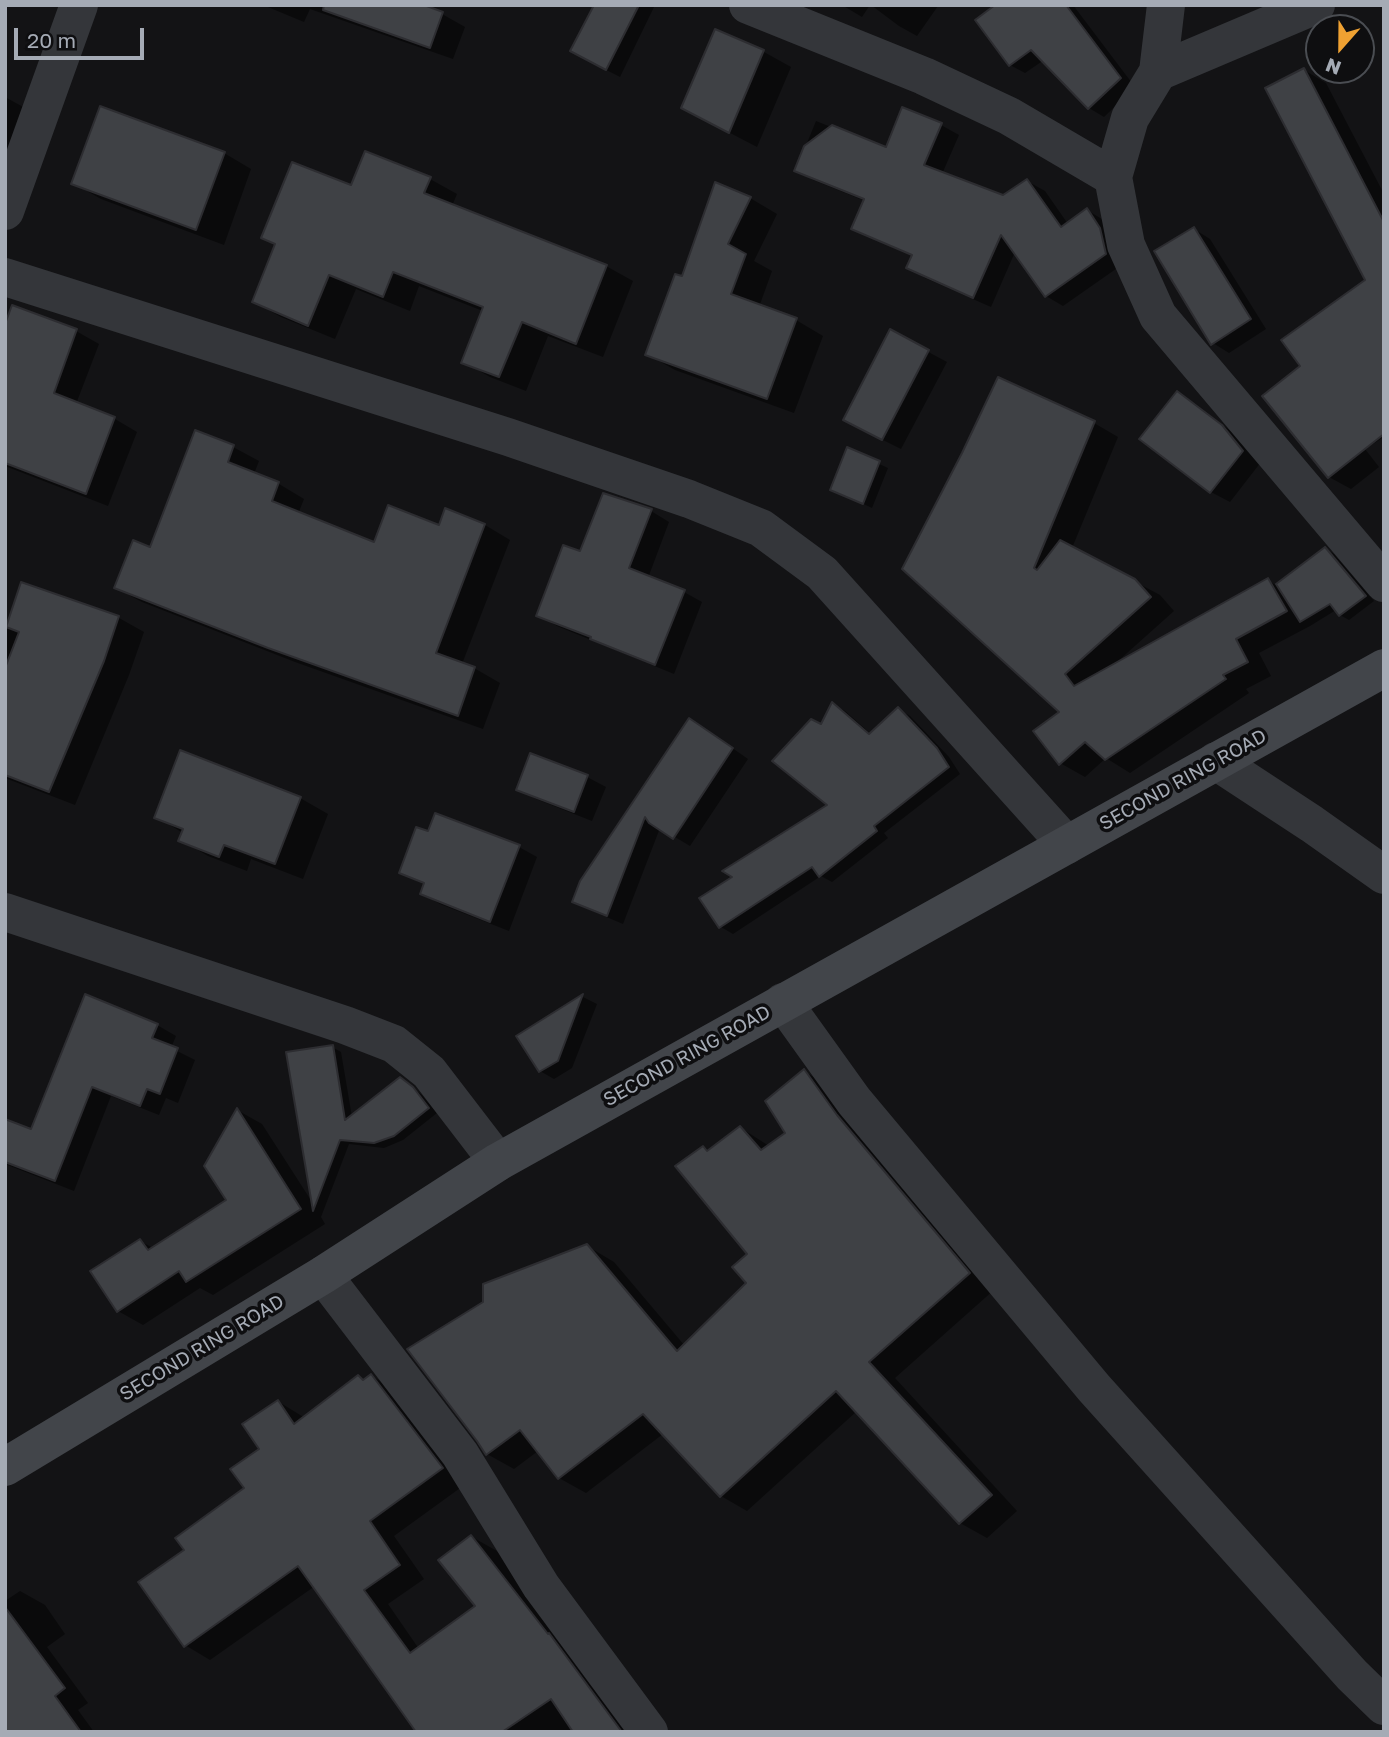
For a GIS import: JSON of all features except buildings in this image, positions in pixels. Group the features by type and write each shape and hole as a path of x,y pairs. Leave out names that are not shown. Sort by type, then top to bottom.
{"main road":[{"name":"SECOND RING ROAD","path":"5,1467 323,1275 498,1162 1384,668"}],"street":[{"path":"5,211 79,5"},
{"path":"748,5 924,76 1009,116 1114,177"},
{"path":"1166,5 1158,72 1130,118 1114,177 1126,245 1158,316 1384,583"},
{"path":"1158,72 1316,5"},
{"path":"5,276 508,437 689,499 761,528 822,573 1066,845"},
{"path":"1216,761 1312,824 1384,876"},
{"path":"5,912 345,1025 394,1044 429,1072 498,1162"},
{"path":"783,1002 854,1101 1094,1388 1352,1675 1384,1706"},
{"path":"323,1275 460,1454 541,1586 649,1732"}]}
